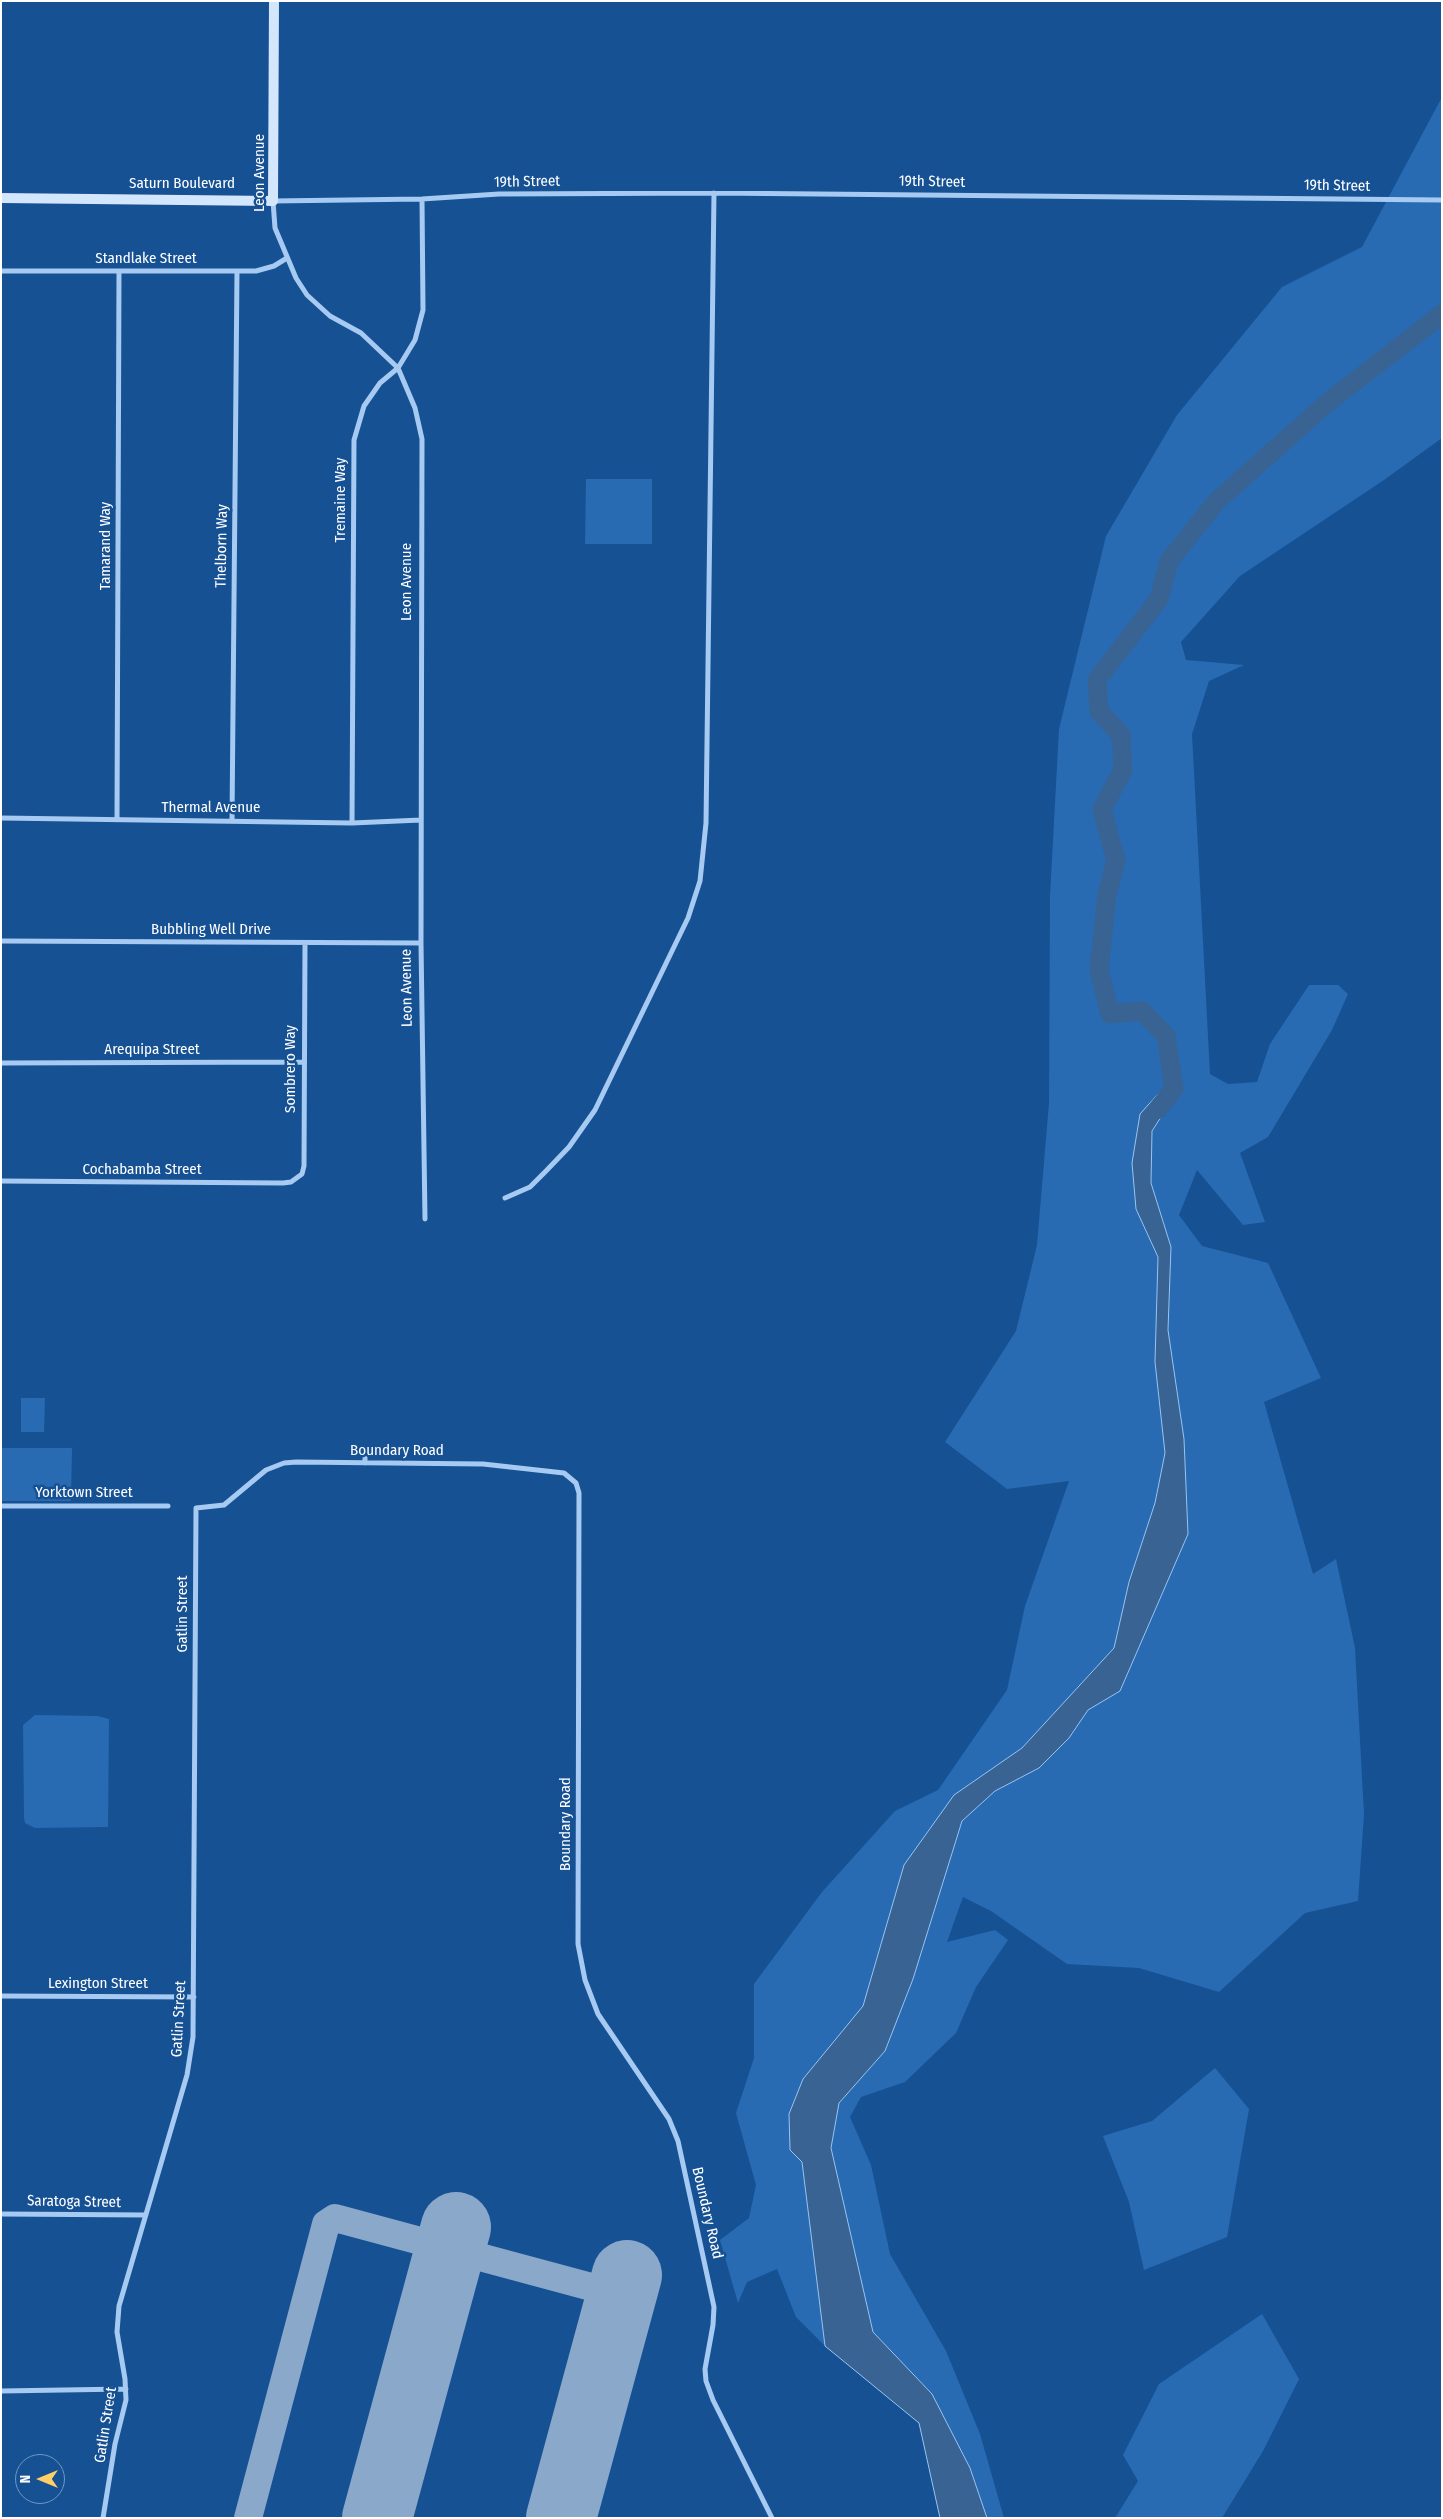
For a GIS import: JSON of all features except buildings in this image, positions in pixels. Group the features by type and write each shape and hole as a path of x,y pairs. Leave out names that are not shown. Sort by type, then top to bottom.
{"street":[{"name":"Leon Avenue","path":"274,1 273,201 276,228 287,258 307,295 330,316 368,339 398,368 415,408 422,439 421,943 425,1220"},
{"name":"19th Street","path":"422,199 499,194 714,193 1442,200"},
{"path":"505,1198 530,1187 574,1141 595,1110 688,918 700,881 706,823 714,193"},
{"name":"Saturn Boulevard","path":"1,198 273,201 422,199"},
{"name":"Tremaine Way","path":"352,822 354,440 364,406 380,383 398,368 415,340 423,310 422,199"},
{"name":"Standlake Street","path":"1,271 256,271 274,266 287,258"},
{"name":"Thelborn Way","path":"232,820 237,271"},
{"name":"Tamarand Way","path":"117,820 119,272"},
{"name":"Thermal Avenue","path":"1,818 352,822 421,820"},
{"name":"Bubbling Well Drive","path":"1,941 421,943"},
{"name":"Sombrero Way","path":"283,1183 291,1182 302,1174 304,1166 305,943"},
{"name":"Arequipa Street","path":"1,1062 303,1062"},
{"name":"Cochabamba Street","path":"1,1181 283,1183"},
{"path":"365,1453 365,1463"},
{"name":"Boundary Road","path":"196,1508 224,1505 257,1476 279,1465 296,1462 483,1464 564,1474 576,1483 579,1493 578,1924 585,1980 598,2014 669,2119 678,2141 713,2300 713,2324 705,2369 706,2381 712,2400 772,2518"},
{"name":"Yorktown Street","path":"1,1506 168,1506"},
{"name":"Gatlin Street","path":"103,2518 115,2444 126,2400 117,2332 117,2318 187,2075 193,2037 196,1508"},
{"name":"Lexington Street","path":"1,1996 194,1997"},
{"name":"Saratoga Street","path":"1,2214 146,2215"},
{"path":"1,2391 126,2389"}],"shaded area":[{"path":"1442,97 1442,438 1384,480 1240,576 1181,642 1186,660 1244,665 1209,681 1192,734 1210,1074 1228,1084 1257,1082 1270,1044 1309,985 1338,985 1348,994 1332,1030 1268,1137 1240,1153 1265,1222 1243,1225 1197,1170 1179,1215 1202,1246 1268,1263 1321,1378 1264,1402 1313,1574 1336,1559 1355,1648 1364,1814 1358,1901 1305,1913 1219,1992 1139,1968 1067,1964 991,1911 963,1897 947,1942 995,1930 1008,1940 976,1987 956,2033 905,2082 861,2097 850,2117 871,2165 890,2254 946,2351 980,2434 1004,2518 987,2518 970,2468 932,2394 873,2332 831,2148 839,2103 885,2051 913,1979 962,1821 995,1791 1039,1768 1069,1738 1088,1710 1120,1691 1188,1534 1184,1439 1168,1330 1171,1247 1151,1183 1152,1131 1178,1089 1158,1094 1136,1209 1158,1257 1155,1362 1165,1453 1155,1503 1129,1582 1114,1648 1022,1748 954,1795 904,1865 863,2007 803,2079 791,2150 802,2162 825,2346 796,2317 777,2269 747,2282 738,2303 720,2240 749,2218 756,2185 736,2113 754,2058 754,1984 822,1892 895,1811 938,1790 1007,1690 1025,1606 1069,1481 1007,1489 945,1442 1016,1331 1037,1245 1049,1103 1050,896 1059,729 1106,536 1177,415 1282,287 1362,247"},
{"path":"586,479 652,479 652,544 585,544"},
{"path":"1179,1089 1152,1131 1151,1183 1171,1247 1168,1330 1184,1439 1188,1534 1120,1691 1088,1710 1069,1738 1039,1768 995,1791 962,1821 913,1979 885,2051 839,2103 831,2148 873,2332 932,2394 970,2468 987,2518 940,2518 919,2423 825,2346 802,2162 790,2150 789,2114 803,2079 863,2006 904,1865 954,1795 1022,1748 1114,1648 1129,1582 1155,1503 1165,1453 1155,1362 1158,1257 1136,1209 1132,1163 1140,1114 1158,1094"},
{"path":"21,1398 45,1398 44,1432 21,1432"},
{"path":"1,1448 72,1448 71,1501 1,1501"},
{"path":"35,1715 97,1716 109,1719 108,1827 35,1828 25,1823 23,1725"},
{"path":"1215,2068 1249,2109 1227,2237 1144,2270 1129,2202 1103,2136 1152,2121"},
{"path":"1262,2314 1299,2379 1263,2451 1222,2518 1115,2518 1138,2481 1123,2455 1159,2384"}],"waterway":[{"path":"1157,1110 1174,1089 1166,1036 1142,1011 1110,1014 1099,970 1107,894 1116,861 1102,809 1123,770 1121,735 1099,711 1097,680 1159,599 1169,561 1217,501 1327,403 1442,314"}],"taxiway":[{"path":"248,2518 326,2224 335,2218 621,2295"}],"runway":[{"path":"377,2518 456,2227"},
{"path":"561,2518 627,2275"}]}
